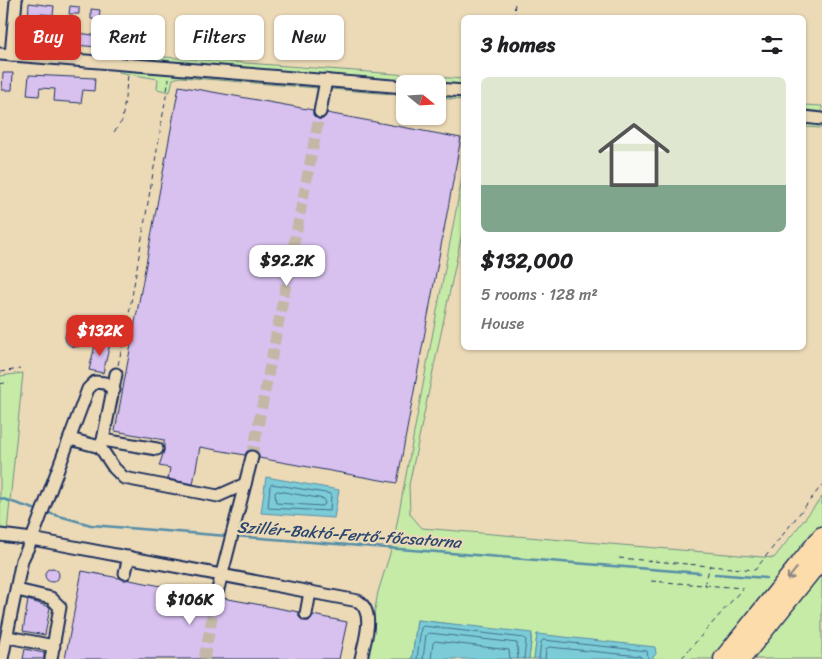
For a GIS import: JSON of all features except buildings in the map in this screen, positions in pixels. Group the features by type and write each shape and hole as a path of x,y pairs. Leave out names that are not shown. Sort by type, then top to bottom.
{"highway":[{"path":"723,659 822,536"},
{"path":"741,659 822,558"}],"street":[{"path":"16,0 5,54 396,86"},
{"path":"320,112 326,80"},
{"path":"446,90 461,92"},
{"path":"806,117 822,118"},
{"path":"116,374 102,444 114,468 124,478 218,496 245,484"},
{"path":"2,659 8,637 22,560 32,539 44,502 88,389 95,382 105,383 114,390"},
{"path":"70,439 157,449"},
{"path":"216,597 220,574 252,457"},
{"path":"0,534 358,601 364,606 368,619 361,659"},
{"path":"125,573 129,557"},
{"path":"17,590 51,598 58,603 60,618 52,659"},
{"path":"306,614 310,592"},
{"path":"8,637 54,646"}],"path":[{"path":"514,15 515,0"},
{"path":"114,132 122,121 130,64"},
{"path":"116,374 127,326 171,68"},
{"path":"0,372 20,369"},
{"path":"0,384 9,382"},
{"path":"619,558 756,570 822,485"},
{"path":"705,585 710,565"},
{"path":"651,581 744,588 681,659"}],"green space":[{"path":"165,57 175,58 175,60 205,60 409,75 396,75 396,94 180,77 173,79 170,92 157,89 158,79 118,72 119,60 165,60"},
{"path":"446,78 461,79 461,100 446,99"},
{"path":"806,105 822,106 822,128 806,127"},
{"path":"461,184 461,238 409,485 410,514 422,528 774,558 822,497 822,659 651,659 656,654 537,635 534,659 529,659 532,634 417,620 412,659 366,659 378,592 393,544"},
{"path":"23,373 7,531 0,531 0,376"}],"water":[{"path":"266,477 339,490 334,518 261,513"},
{"path":"417,620 532,633 529,659 412,659"},
{"path":"537,634 655,647 656,654 651,659 534,659"}],"waterway":[{"name":"Szillér-Baktó-Fertő-főcsatorna","path":"0,498 40,511"},
{"name":"Szillér-Baktó-Fertő-főcsatorna","path":"45,512 91,525 227,536"},
{"name":"Szillér-Baktó-Fertő-főcsatorna","path":"235,536 700,573"},
{"name":"Szillér-Baktó-Fertő-főcsatorna","path":"715,574 766,578"}],"tunnel":[{"path":"252,457 320,112"},
{"path":"204,659 216,597"}]}
